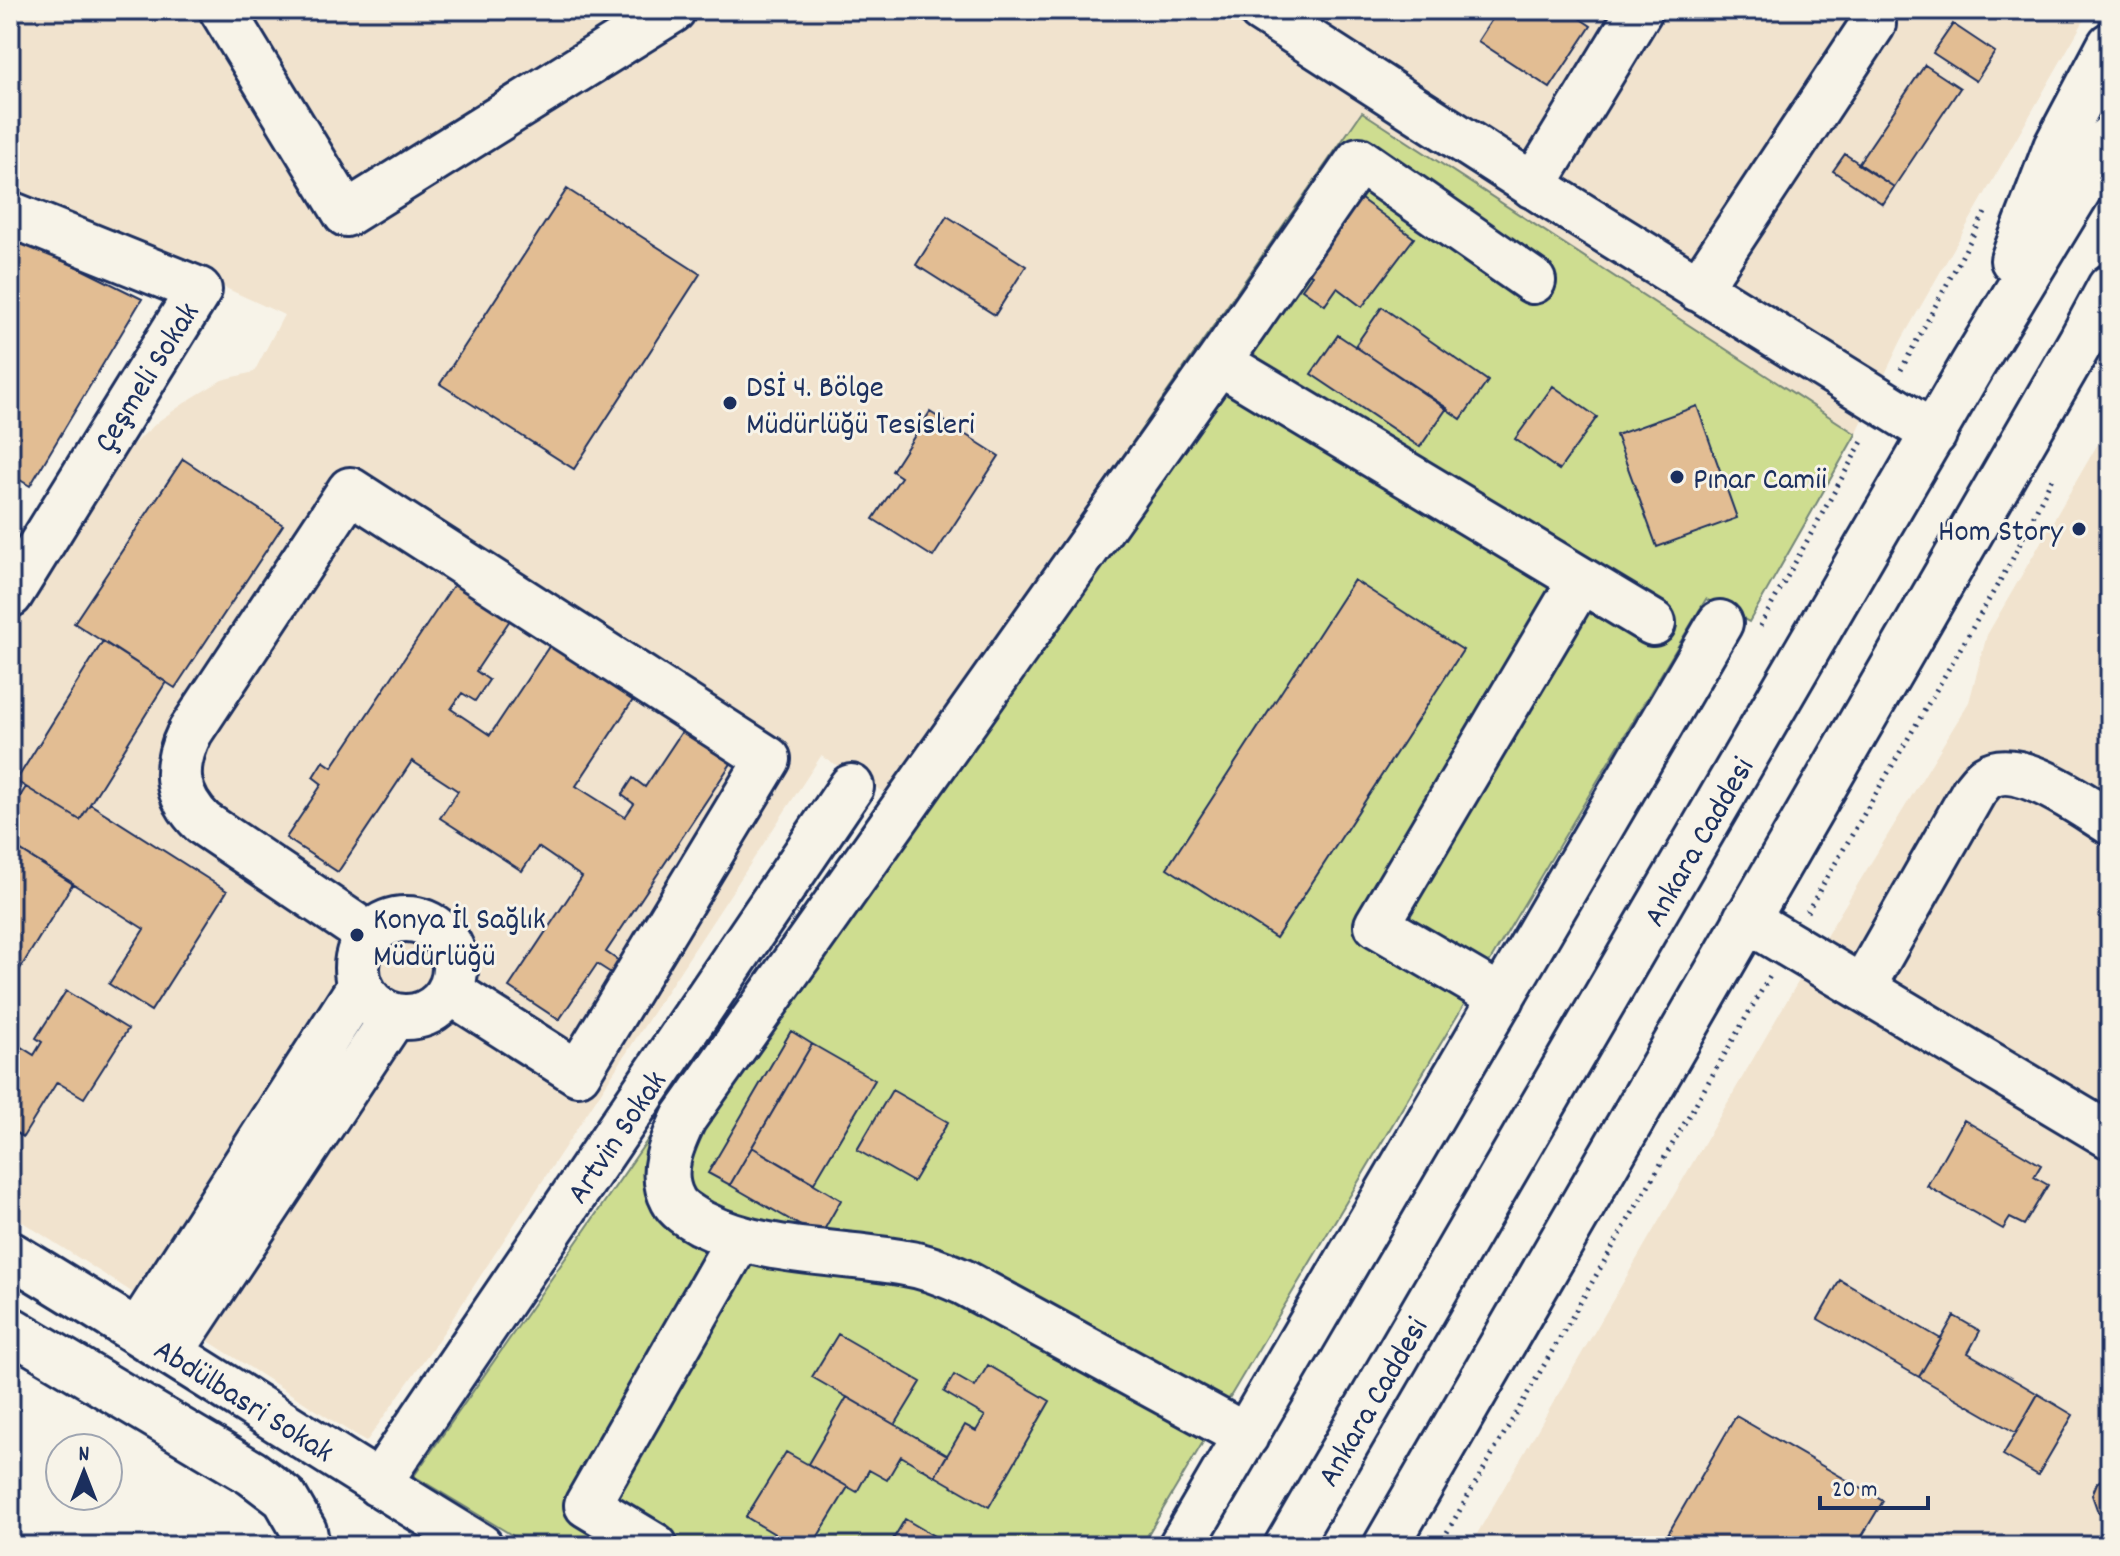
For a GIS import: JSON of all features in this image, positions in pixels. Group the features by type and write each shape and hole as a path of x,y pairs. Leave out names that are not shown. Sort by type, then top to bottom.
{"main road":[{"path":"222,10 346,214 673,10"},
{"path":"1261,10 1533,186 1934,434"},
{"path":"1533,186 1629,14"},
{"path":"1698,289 1873,24"},
{"path":"1972,366 2056,147 2110,45"},
{"name":"Ankara Caddesi","path":"1287,1546 1972,366 2110,138"},
{"path":"1246,1436 963,1282 933,1269 905,1262 739,1239 691,1218 674,1203 667,1185 667,1163 684,1118 1359,160 1533,281"},
{"name":"Çeşmeli Sokak","path":"10,214 199,290 10,595"},
{"path":"1386,1546 2110,287"},
{"path":"2081,341 2110,300"},
{"path":"1219,362 1653,623"},
{"path":"369,935 203,823 190,811 183,795 178,767 190,732 350,490 768,759 578,1073 449,991"},
{"path":"1502,998 1377,925 1581,580"},
{"path":"1181,1546 1720,623"},
{"path":"1862,988 1974,791 1988,776 1997,773 2035,778 2110,822"},
{"name":"Artvin Sokak","path":"378,1484 851,787"},
{"path":"411,919 427,923 440,932 454,961 454,976 449,991 439,1004 426,1013 394,1016 380,1010 368,999 360,986 357,959 369,935 396,920 411,919"},
{"path":"1746,919 2110,1136"},
{"path":"155,1342 360,986"},
{"path":"155,1342 394,1016"},
{"path":"655,1546 587,1505 739,1239"},
{"name":"Abdülbasri Sokak","path":"10,1254 480,1546"},
{"path":"10,1329 252,1473 285,1498 304,1531 307,1546"}],"shaded area":[{"path":"10,10 2090,10 1902,339 1856,434 1590,263 1141,1546 530,1546 414,1476 887,794 821,756 445,1330 366,1442 10,1214 10,630 97,487 129,448 160,420 192,398 222,380 254,372 284,315 10,188"},
{"path":"2110,423 2110,1546 1470,1546 1789,997 1969,702 1987,635"}],"green space":[{"path":"1362,112 1856,434 1749,622 1706,599 1141,1546 530,1546 414,1476"}],"building":[{"path":"1498,10 1567,10 1591,26 1550,88 1478,41"},
{"path":"1953,24 1995,52 1976,81 1933,53"},
{"path":"1925,65 1960,88 1894,187 1858,164"},
{"path":"1845,154 1894,187 1883,204 1833,171"},
{"path":"567,189 700,274 574,469 440,384"},
{"path":"1353,193 1414,238 1362,307 1337,288 1325,305 1302,289 1312,275 1299,266"},
{"path":"947,216 1026,266 995,315 916,265"},
{"path":"10,234 142,299 30,486 10,474"},
{"path":"1382,307 1488,381 1461,419 1355,346"},
{"path":"1338,335 1447,408 1420,447 1311,374"},
{"path":"1553,386 1597,417 1559,470 1515,439"},
{"name":"Pınar Camii","path":"1697,406 1737,518 1657,547 1616,435"},
{"path":"930,412 999,456 933,557 873,519 901,477 892,471"},
{"path":"183,459 283,525 175,688 74,623"},
{"path":"462,572 518,608 476,671 489,680 475,701 462,693 451,709 490,735 556,636 639,691 576,786 625,817 634,804 622,795 633,778 645,787 685,727 734,759 606,952 619,961 611,973 597,964 559,1020 509,987 582,877 538,847 522,871 440,818 458,791 412,761 338,872 286,838 322,784 313,777 323,761 332,767"},
{"path":"1354,580 1463,650 1276,938 1167,868"},
{"path":"103,641 166,682 80,820 16,781"},
{"path":"26,787 80,820 90,804 227,891 151,1011 109,984 144,929 10,844 10,812"},
{"path":"10,844 73,883 10,985"},
{"path":"66,991 128,1029 84,1098 57,1082 23,1137 10,1129 10,1040 34,1055 42,1042 36,1038"},
{"path":"791,1031 812,1044 730,1185 708,1173"},
{"path":"812,1044 875,1080 814,1183 752,1147"},
{"path":"892,1090 948,1122 913,1182 857,1150"},
{"path":"1964,1120 2041,1165 2034,1177 2048,1185 2024,1225 2010,1218 2003,1229 1927,1186"},
{"path":"752,1147 841,1200 820,1237 730,1185"},
{"path":"1840,1280 1941,1339 1919,1377 1818,1319"},
{"path":"1954,1316 1980,1331 1968,1353 2038,1394 2016,1433 1919,1377"},
{"path":"838,1334 921,1382 895,1425 812,1377"},
{"path":"988,1365 1050,1401 989,1507 935,1476 965,1425 976,1431 985,1416 944,1392 954,1375 975,1387"},
{"path":"2038,1394 2073,1415 2038,1475 2003,1455"},
{"path":"847,1397 947,1455 935,1476 901,1456 887,1480 869,1470 857,1492 808,1464"},
{"path":"1736,1416 1883,1501 1856,1546 1661,1546"},
{"path":"786,1452 848,1487 812,1546 795,1546 746,1517"},
{"path":"2110,1473 2110,1519 2098,1512 2092,1495 2097,1483"},
{"path":"905,1519 951,1546 889,1546"}],"place":[{"name":"DSİ 4. Bölge Müdürlüğü Tesisleri","path":"730,403"},
{"name":"Pınar Camii","path":"1677,477"},
{"name":"Hom Story","path":"2079,529"},
{"name":"Konya İl Sağlık Müdürlüğü","path":"357,935"}]}
